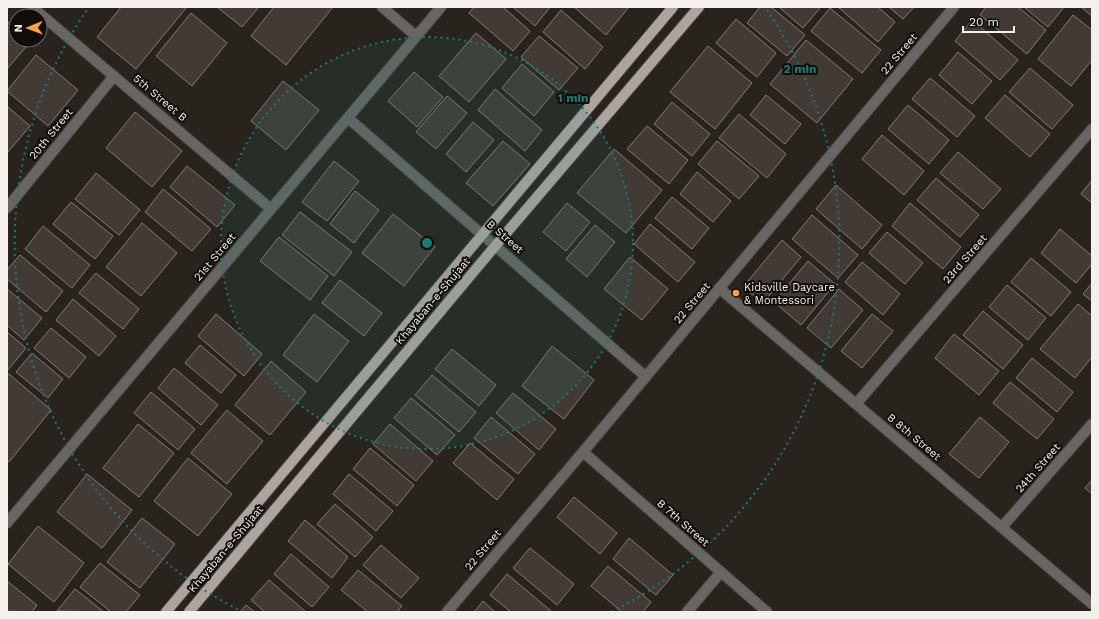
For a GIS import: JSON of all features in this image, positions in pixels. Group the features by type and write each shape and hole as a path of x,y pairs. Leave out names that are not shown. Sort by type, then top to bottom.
{"main road":[{"name":"Khayaban-e-Shujaat","path":"166,612 482,233 673,7"},
{"name":"Khayaban-e-Shujaat","path":"189,612 496,245 699,7"}],"street":[{"name":"5th Street B","path":"32,7 272,209"},
{"path":"382,7 416,36"},
{"name":"21st Street","path":"7,523 442,7"},
{"name":"22 Street","path":"447,612 646,377 954,7"},
{"name":"20th Street","path":"7,208 114,76"},
{"name":"B Street","path":"348,118 496,245 646,377"},
{"name":"23rd Street","path":"856,404 1092,130"},
{"name":"B 8th Street","path":"720,288 1092,604"},
{"name":"24th Street","path":"1002,527 1092,424"},
{"name":"B 7th Street","path":"583,452 766,612"},
{"path":"687,612 721,572"}],"building":[{"path":"121,7 187,7 136,69 97,37"},
{"path":"217,7 259,7 242,27"},
{"path":"274,7 333,7 286,65 251,36"},
{"path":"474,7 503,7 530,31 513,51 469,13"},
{"path":"513,7 550,7 535,26"},
{"path":"574,7 629,7 606,35"},
{"path":"760,7 771,7 805,35 787,56 747,23"},
{"path":"779,7 821,7 803,28"},
{"path":"838,7 878,7 895,22 878,42"},
{"path":"889,7 914,7 903,19"},
{"path":"986,7 1018,7 1046,30 1027,54 980,15"},
{"path":"1024,7 1064,7 1048,27"},
{"path":"1081,7 1092,7 1092,16"},
{"path":"830,8 881,50 862,73 811,31"},
{"path":"561,10 603,47 585,69 543,32"},
{"path":"191,13 227,43 192,86 156,56"},
{"path":"1073,15 1092,30 1092,60 1071,86 1038,59"},
{"path":"736,19 776,53 757,77 716,43"},
{"path":"972,20 1018,60 1000,80 955,41"},
{"path":"7,21 8,48 25,48 7,69"},
{"path":"476,33 506,59 469,102 439,76"},
{"path":"539,36 578,68 559,90 521,57"},
{"path":"806,40 853,79 817,123 770,84"},
{"path":"708,46 752,83 715,129 670,92"},
{"path":"958,52 992,81 972,104 939,75"},
{"path":"36,55 78,90 48,126 7,91"},
{"path":"522,64 554,92 534,116 502,88"},
{"path":"1030,68 1073,105 1052,129 1009,92"},
{"path":"414,72 443,97 417,127 388,101"},
{"path":"930,78 975,116 957,137 912,99"},
{"path":"283,81 319,110 286,150 251,121"},
{"path":"495,89 542,130 525,151 478,110"},
{"path":"766,95 801,124 785,144 750,115"},
{"path":"1005,95 1050,134 1030,157 985,118"},
{"path":"447,96 467,113 436,149 416,132"},
{"path":"672,102 710,134 692,156 654,124"},
{"path":"908,105 949,140 929,164 888,129"},
{"path":"7,106 30,126 7,153"},
{"path":"135,112 182,151 152,187 106,148"},
{"path":"739,114 786,154 767,178 719,138"},
{"path":"473,122 494,140 466,172 446,154"},
{"path":"647,126 688,160 669,184 627,149"},
{"path":"882,135 924,171 904,195 862,159"},
{"path":"503,141 530,164 493,206 466,183"},
{"path":"717,141 759,176 739,199 698,164"},
{"path":"614,149 662,190 626,233 577,193"},
{"path":"958,152 1001,189 983,209 940,173"},
{"path":"334,161 359,181 327,221 302,202"},
{"path":"187,166 235,205 217,227 170,187"},
{"path":"697,172 731,201 713,222 680,194"},
{"path":"96,173 140,210 119,235 75,199"},
{"path":"936,178 979,215 960,237 917,200"},
{"path":"1092,180 1092,203 1081,194"},
{"path":"836,185 882,225 862,249 816,209"},
{"path":"163,189 211,229 192,251 145,212"},
{"path":"355,191 379,210 354,243 330,224"},
{"path":"672,197 709,228 692,249 655,218"},
{"path":"71,202 113,236 95,259 53,224"},
{"path":"567,203 590,222 566,251 543,232"},
{"path":"910,203 961,247 943,269 892,226"},
{"path":"300,212 352,252 334,276 282,235"},
{"path":"393,214 435,247 404,286 362,253"},
{"path":"812,215 858,255 838,278 792,239"},
{"path":"142,223 177,253 141,296 106,267"},
{"path":"650,224 695,262 678,282 634,244"},
{"path":"595,225 615,242 587,277 566,259"},
{"path":"43,226 90,265 72,288 25,249"},
{"path":"1060,229 1092,256 1092,264 1076,283 1041,253"},
{"path":"887,232 923,263 905,284 869,253"},
{"path":"279,237 328,276 310,300 260,261"},
{"path":"782,240 801,257 763,303 743,287"},
{"path":"20,255 63,291 46,312 7,279 7,270"},
{"path":"630,257 668,289 642,320 604,289"},
{"path":"1031,258 1071,292 1051,316 1011,282"},
{"path":"808,261 835,284 801,325 774,302"},
{"path":"862,262 900,294 883,315 845,282"},
{"path":"96,273 139,309 123,329 79,293"},
{"path":"340,280 382,313 364,336 322,303"},
{"path":"1092,283 1092,301 1083,294"},
{"path":"1007,285 1046,318 1028,340 989,307"},
{"path":"7,289 42,318 24,340 7,325"},
{"path":"839,289 863,310 831,348 807,328"},
{"path":"73,299 116,336 99,356 56,320"},
{"path":"1078,304 1092,316 1092,357 1075,378 1040,349"},
{"path":"983,311 1023,345 1003,369 963,335"},
{"path":"216,314 262,354 244,376 198,336"},
{"path":"314,314 349,341 317,382 283,355"},
{"path":"872,314 893,331 862,368 841,351"},
{"path":"51,328 86,357 69,378 34,348"},
{"path":"7,332 26,348 7,371"},
{"path":"954,334 999,371 979,395 935,358"},
{"path":"200,345 236,375 221,393 185,363"},
{"path":"552,346 594,380 564,419 522,386"},
{"path":"452,349 496,385 479,406 435,369"},
{"path":"32,353 63,379 48,398 16,372"},
{"path":"1032,358 1073,392 1057,412 1016,378"},
{"path":"271,361 306,392 270,435 235,405"},
{"path":"174,368 218,405 201,425 158,388"},
{"path":"9,374 51,410 9,462 7,460 7,376"},
{"path":"432,375 476,412 459,432 415,395"},
{"path":"1010,382 1054,419 1037,439 993,403"},
{"path":"151,392 195,429 178,450 134,413"},
{"path":"513,393 556,429 539,450 496,413"},
{"path":"411,398 455,435 437,455 394,418"},
{"path":"227,410 263,441 227,484 191,453"},
{"path":"491,417 535,454 518,474 474,438"},
{"path":"980,417 1009,442 979,478 949,454"},
{"path":"138,424 174,453 139,497 103,468"},
{"path":"390,424 433,461 416,481 373,444"},
{"path":"470,443 514,479 497,500 453,463"},
{"path":"370,448 414,485 397,506 353,469"},
{"path":"188,458 232,494 198,536 154,501"},
{"path":"87,474 132,510 102,548 57,512"},
{"path":"349,474 393,511 376,531 333,494"},
{"path":"1092,480 1092,494 1085,488"},
{"path":"574,497 617,533 600,554 557,517"},
{"path":"335,504 373,537 355,557 317,524"},
{"path":"142,518 175,544 140,588 107,562"},
{"path":"305,520 348,557 332,578 288,541"},
{"path":"38,526 84,563 54,602 8,564"},
{"path":"629,538 673,575 656,595 613,559"},
{"path":"381,545 419,578 401,598 363,565"},
{"path":"530,548 574,584 557,605 513,568"},
{"path":"291,554 329,587 312,607 274,574"},
{"path":"100,563 140,595 126,612 111,612 80,587"},
{"path":"608,566 651,602 643,612 622,612 591,586"},
{"path":"358,570 402,606 397,612 368,612 341,590"},
{"path":"507,574 551,611 511,612 490,595"},
{"path":"269,580 306,612 265,612 251,600"},
{"path":"7,581 37,605 32,612 7,611"},
{"path":"75,589 104,612 57,611"},
{"path":"483,601 495,612 474,612"},
{"path":"246,605 255,612 240,612"}],"place":[{"name":"Kidsville Daycare & Montessori","path":"736,293"}]}
